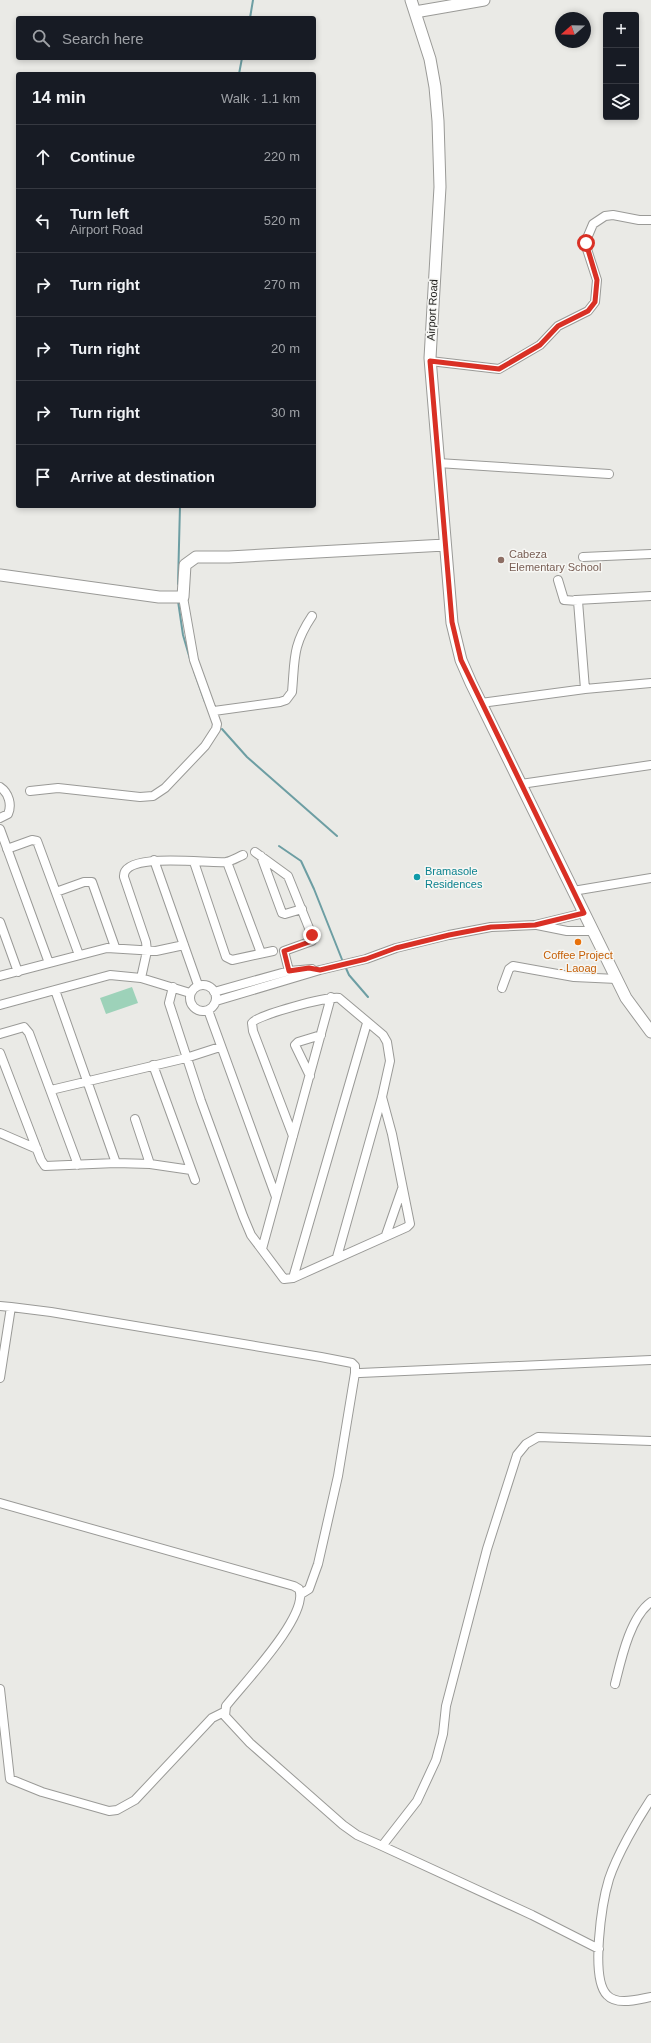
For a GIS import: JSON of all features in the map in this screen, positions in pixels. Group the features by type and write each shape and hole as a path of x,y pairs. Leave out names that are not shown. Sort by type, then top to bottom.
{"main road":[{"name":"Airport Road","path":"411,0 430,60 435,87 439,136 440,187 430,361 452,622 461,660 481,703 626,998 651,1032"},
{"path":"415,12 484,0"},
{"path":"0,575 159,597 183,597 184,565 196,557 228,557 446,545"}],"street":[{"path":"430,361 499,369 540,345 558,326 588,311 595,302 597,280 586,243 592,224 605,216 613,215 639,220 651,220"},
{"path":"438,463 609,474"},
{"path":"583,557 651,554"},
{"path":"558,580 564,600 651,596"},
{"path":"30,791 58,788 140,798 153,796 165,788 213,734 217,724 214,711 206,694 194,660 183,597"},
{"path":"576,600 585,689"},
{"path":"214,711 273,703 290,697 292,692 296,647 300,636 312,616"},
{"path":"481,703 585,689 651,683"},
{"path":"521,784 651,765"},
{"path":"0,787 8,795 10,810 8,814 0,818"},
{"path":"0,829 49,963"},
{"path":"7,849 32,840 37,841 79,955"},
{"path":"289,971 284,951 313,940 302,909 288,876 258,854 282,913 285,914 302,909"},
{"path":"141,978 147,951 124,873 127,868 138,863 154,860 228,862 243,855"},
{"path":"154,860 198,985"},
{"path":"194,862 226,957 232,960 273,951"},
{"path":"228,862 261,953"},
{"path":"573,891 651,878"},
{"path":"56,892 84,882 92,882 115,947"},
{"path":"214,992 366,959 396,948 449,935 491,927 535,925 584,913"},
{"path":"0,922 18,972"},
{"path":"535,925 567,931 593,931"},
{"path":"0,976 107,948 115,947 147,951 161,951 184,945"},
{"path":"502,988 509,968 513,966 574,976 617,979"},
{"path":"198,985 190,993 190,1001 194,1007 200,1011 208,1010 216,1001 253,984 289,971 309,968 320,970"},
{"path":"0,1005 110,975 141,978 190,993"},
{"path":"198,985 209,986 214,992 216,1001"},
{"path":"172,987 169,1003 186,1058 243,1216 251,1235 284,1279 293,1278 386,1235 407,1227 410,1224 392,1134 382,1097"},
{"path":"55,990 116,1162"},
{"path":"262,1249 331,997"},
{"path":"293,1136 267,1072 253,1031 252,1023 256,1018 331,997 343,999 367,1023 383,1035 390,1052 390,1061 382,1097 337,1257"},
{"path":"208,1010 220,1047 276,1197"},
{"path":"293,1278 367,1023"},
{"path":"0,1034 21,1027 26,1029 51,1090 78,1164"},
{"path":"310,1076 295,1045 298,1042 321,1035"},
{"path":"51,1090 186,1058 220,1047"},
{"path":"1,1058 45,1166 116,1162 150,1164 191,1170"},
{"path":"153,1065 195,1180"},
{"path":"136,1120 150,1164"},
{"path":"0,1133 37,1149"},
{"path":"386,1235 402,1190"},
{"path":"0,1306 51,1312 321,1357 353,1364 355,1366 355,1373 338,1476 318,1564 309,1588 301,1594"},
{"path":"0,1378 11,1308"},
{"path":"355,1373 392,1373 490,1366 651,1360"},
{"path":"382,1846 417,1801 436,1760 443,1734 446,1706 487,1549 517,1455 526,1444 538,1437 651,1441"},
{"path":"0,1503 294,1586 299,1589 301,1594 300,1605 278,1642 254,1674 231,1699 224,1712 212,1718 135,1800 117,1810 109,1811 42,1792 10,1779 0,1689"},
{"path":"615,1684 622,1658 639,1615 651,1602"},
{"path":"224,1712 227,1720 250,1743 343,1825 357,1835 532,1915 599,1949"},
{"path":"651,1798 609,1879 599,1949 598,1974 607,1996 620,2000 651,1997"}],"green space":[{"path":"132,987 138,1003 106,1014 100,998"}],"waterway":[{"path":"250,16 253,0"},
{"path":"239,72 242,60"},
{"path":"178,584 180,508"},
{"path":"178,601 183,635 190,659"},
{"path":"194,671 205,702"},
{"path":"222,729 247,757 337,836"},
{"path":"279,846 301,861 314,889 343,962"},
{"path":"345,966 349,975 368,997"}],"place":[{"name":"Cabeza Elementary School","path":"501,560"},
{"name":"Bramasole Residences","path":"417,877"},
{"name":"Coffee Project - Laoag","path":"578,942"}],"route":[{"path":"312,935 312,941 284,951 289,971 309,968 320,970 366,959 396,948 449,935 491,927 535,925 584,913 461,660 452,622 430,361 499,369 540,345 558,326 588,311 593,307 595,302 597,280 586,248 586,243"}]}
